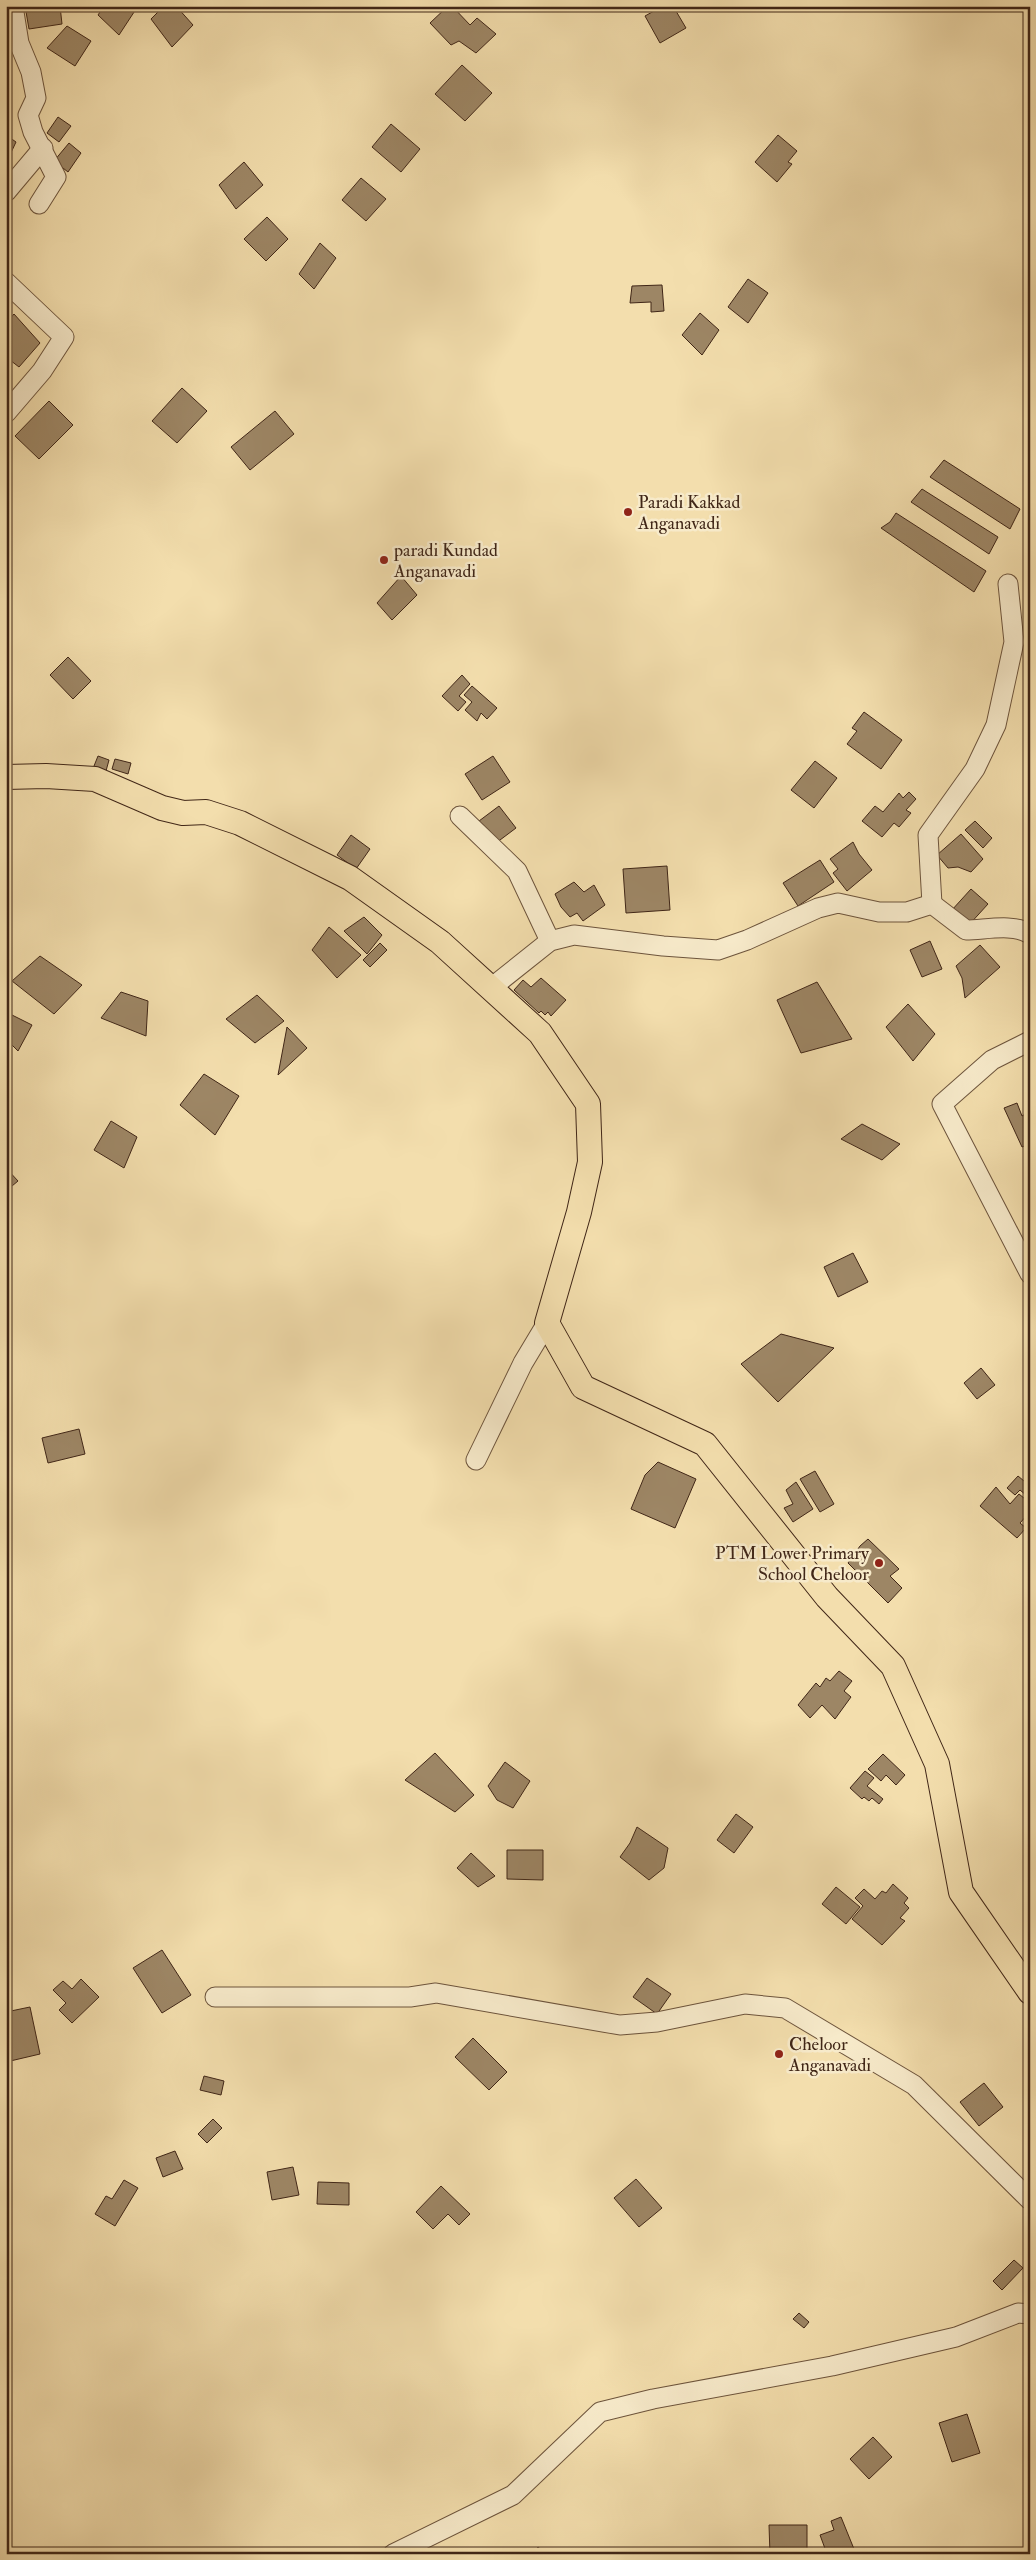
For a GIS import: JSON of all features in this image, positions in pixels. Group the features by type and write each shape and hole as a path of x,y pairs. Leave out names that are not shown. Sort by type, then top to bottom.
{"main road":[{"path":"6,777 46,776 95,779 162,808 183,813 206,812 240,823 350,878 440,942 540,1033 588,1104 590,1162 579,1212 547,1323 583,1387 705,1444 827,1597 893,1666 937,1764 961,1892 1030,1992"}],"street":[{"path":"14,6 19,43 31,72 36,98 28,115 56,177 39,204"},
{"path":"6,192 42,148"},
{"path":"6,282 64,337 42,371 6,413"},
{"path":"1008,584 1014,642 996,725 975,769 928,835 932,904 966,930 1003,928 1024,930 1030,934"},
{"path":"460,816 517,871 550,941"},
{"path":"491,988 550,941 574,935 663,946 718,950 748,940 818,908 838,904 879,912 907,912 932,904"},
{"path":"1030,1041 992,1060 942,1104 1030,1274"},
{"path":"476,1460 523,1362 547,1323"},
{"path":"215,1997 410,1997 436,1993 620,2024 657,2022 745,2004 785,2008 914,2085 1030,2200"},
{"path":"393,2554 513,2496 600,2412 654,2399 832,2366 956,2337 1018,2314 1030,2314"}],"building":[{"path":"25,6 60,6 62,24 29,29"},
{"path":"104,6 138,6 119,35 98,15"},
{"path":"164,6 176,6 193,25 172,47 151,19"},
{"path":"448,6 452,6 470,25 477,18 496,34 476,53 459,41 451,45 430,23"},
{"path":"663,6 673,6 686,28 660,43 645,16"},
{"path":"67,26 91,41 75,66 47,48"},
{"path":"462,65 492,93 465,121 435,94"},
{"path":"58,117 71,126 59,142 47,133"},
{"path":"391,124 420,149 401,172 372,147"},
{"path":"6,135 16,142 8,159 6,157"},
{"path":"778,135 797,151 788,162 792,164 777,182 755,162"},
{"path":"69,143 81,153 68,172 54,161"},
{"path":"244,162 263,185 236,209 219,185"},
{"path":"361,178 386,199 366,221 342,200"},
{"path":"267,217 288,239 266,261 244,239"},
{"path":"320,243 336,258 314,289 299,274"},
{"path":"748,279 768,293 748,323 728,307"},
{"path":"662,285 664,311 651,312 651,302 630,303 632,286"},
{"path":"700,313 719,330 702,355 682,335"},
{"path":"14,314 40,343 19,367 6,357 6,323"},
{"path":"182,388 207,411 177,443 152,421"},
{"path":"49,401 73,425 39,459 15,436"},
{"path":"275,411 294,434 250,470 231,447"},
{"path":"944,460 1020,509 1010,529 930,477"},
{"path":"922,489 998,537 989,554 911,502"},
{"path":"896,513 986,571 974,592 881,528 890,522"},
{"path":"401,576 417,595 392,620 377,603"},
{"path":"68,657 91,681 73,699 50,675"},
{"path":"462,675 470,684 459,696 466,702 458,711 442,696"},
{"path":"472,686 497,708 487,719 481,713 477,721 465,710 472,702 464,695"},
{"path":"864,712 902,740 881,769 847,744 857,731 852,728"},
{"path":"98,756 109,760 106,771 94,766"},
{"path":"493,756 510,782 482,800 465,774"},
{"path":"115,759 131,763 128,774 112,769"},
{"path":"815,761 837,778 814,808 791,790"},
{"path":"909,792 916,799 906,810 911,813 899,827 894,823 882,837 862,821 875,806 883,812 899,793 903,798"},
{"path":"499,806 516,828 496,843 479,821"},
{"path":"975,821 992,838 983,848 965,830"},
{"path":"961,834 983,859 971,872 958,867 948,868 937,855"},
{"path":"351,835 370,849 356,869 337,855"},
{"path":"853,842 859,854 872,870 847,891 833,873 838,869 830,859"},
{"path":"820,860 834,882 798,906 783,883"},
{"path":"667,866 670,910 626,913 623,869"},
{"path":"574,882 584,892 594,885 605,905 583,921 577,913 570,917 561,907 555,894"},
{"path":"971,889 988,904 968,926 951,911"},
{"path":"364,917 382,935 367,954 344,931"},
{"path":"329,927 361,955 337,978 312,950"},
{"path":"930,941 942,969 922,977 910,950"},
{"path":"380,943 387,950 370,967 363,960"},
{"path":"980,945 1000,967 965,998 962,978 956,966"},
{"path":"40,956 82,985 54,1014 12,981"},
{"path":"541,978 566,1000 551,1016 548,1012 545,1015 541,1011 539,1013 514,990 523,980 531,987"},
{"path":"817,982 852,1039 801,1053 777,1000"},
{"path":"121,992 148,1001 146,1036 101,1018"},
{"path":"257,995 284,1021 255,1043 226,1019"},
{"path":"908,1004 935,1034 913,1061 886,1027"},
{"path":"6,1012 32,1025 18,1051 6,1039"},
{"path":"287,1027 307,1048 278,1075"},
{"path":"204,1074 239,1096 215,1135 180,1105"},
{"path":"1017,1103 1022,1116 1027,1113 1030,1119 1028,1130 1030,1144 1022,1147 1004,1108"},
{"path":"111,1121 137,1137 124,1168 94,1150"},
{"path":"862,1124 900,1144 882,1160 841,1139"},
{"path":"6,1168 18,1181 6,1191"},
{"path":"853,1253 868,1282 838,1297 824,1267"},
{"path":"781,1334 834,1348 778,1402 741,1364"},
{"path":"981,1368 995,1385 977,1399 964,1383"},
{"path":"79,1429 85,1454 48,1463 42,1438"},
{"path":"658,1462 696,1479 675,1528 631,1509 645,1475"},
{"path":"815,1471 834,1504 820,1512 800,1479"},
{"path":"1018,1476 1030,1486 1027,1496 1020,1490 1015,1495 1007,1488"},
{"path":"796,1482 813,1509 793,1522 784,1508 793,1504 786,1490"},
{"path":"996,1487 1010,1504 1019,1494 1030,1503 1024,1509 1029,1513 1020,1523 1026,1528 1017,1538 980,1506"},
{"path":"868,1539 899,1569 890,1576 902,1588 888,1603 848,1563 860,1546"},
{"path":"839,1671 852,1681 844,1691 851,1697 835,1719 822,1705 810,1718 798,1705 816,1683 820,1687 826,1678 830,1681"},
{"path":"435,1753 474,1795 455,1812 405,1780"},
{"path":"883,1754 905,1775 896,1785 886,1775 881,1781 868,1769"},
{"path":"505,1762 530,1781 513,1808 497,1800 488,1786"},
{"path":"865,1771 874,1778 867,1786 883,1799 879,1804 872,1798 869,1801 864,1797 862,1799 850,1788"},
{"path":"736,1814 753,1827 734,1853 717,1840"},
{"path":"637,1827 668,1848 664,1868 649,1880 620,1857 630,1843"},
{"path":"507,1850 543,1850 543,1880 507,1879"},
{"path":"471,1853 495,1876 478,1887 457,1868"},
{"path":"893,1884 908,1898 904,1903 909,1908 900,1918 905,1921 882,1945 852,1919 863,1906 855,1898 864,1889 875,1899 882,1891 886,1893"},
{"path":"836,1887 860,1907 846,1924 822,1904"},
{"path":"162,1950 191,1995 162,2013 133,1968"},
{"path":"647,1978 671,1994 657,2014 633,1997"},
{"path":"81,1979 99,1997 72,2023 59,2010 66,2003 53,1990 63,1981 72,1989"},
{"path":"30,2007 40,2054 6,2062 6,2012"},
{"path":"473,2038 507,2072 489,2090 455,2057"},
{"path":"204,2076 224,2081 221,2095 200,2090"},
{"path":"984,2083 1003,2107 979,2126 960,2102"},
{"path":"213,2119 222,2128 207,2143 198,2134"},
{"path":"175,2151 183,2169 163,2177 156,2158"},
{"path":"293,2167 299,2195 272,2200 267,2172"},
{"path":"636,2179 662,2208 639,2227 614,2198"},
{"path":"124,2180 138,2188 115,2226 95,2214 106,2196 112,2199"},
{"path":"318,2182 349,2183 349,2205 317,2204"},
{"path":"441,2186 470,2214 459,2225 448,2214 433,2229 416,2212"},
{"path":"1014,2260 1023,2268 1002,2290 993,2281"},
{"path":"799,2313 809,2322 804,2328 793,2319"},
{"path":"967,2414 980,2453 952,2462 939,2423"},
{"path":"873,2437 892,2457 869,2479 850,2459"},
{"path":"841,2517 854,2549 843,2554 827,2554 820,2535 834,2530 831,2521"},
{"path":"769,2525 807,2525 807,2554 770,2554"},
{"path":"538,2547 546,2554 531,2554"}],"place":[{"name":"Paradi Kakkad Anganavadi","path":"628,512"},
{"name":"paradi Kundad Anganavadi","path":"384,560"},
{"name":"PTM Lower Primary School Cheloor","path":"879,1563"},
{"name":"Cheloor Anganavadi","path":"779,2054"}]}
